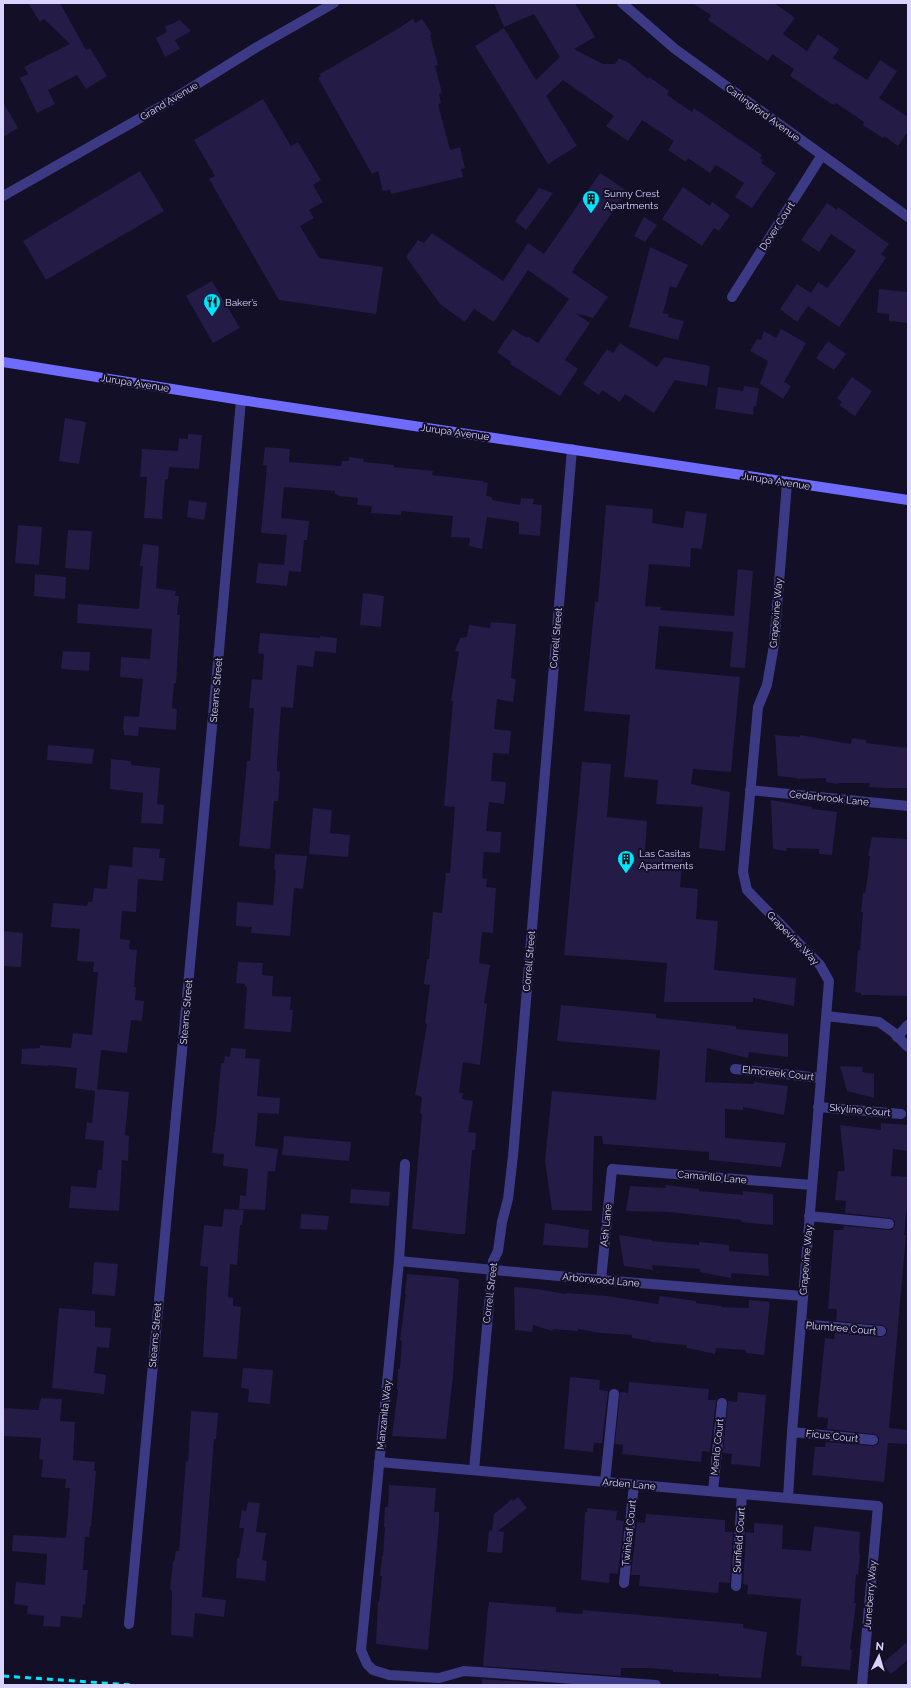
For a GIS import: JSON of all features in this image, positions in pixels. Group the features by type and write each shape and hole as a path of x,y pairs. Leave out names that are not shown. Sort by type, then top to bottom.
{"main road":[{"name":"Jurupa Avenue","path":"3,362 241,400 908,500"}],"street":[{"name":"Grand Avenue","path":"3,196 165,104 257,47 334,3"},
{"name":"Carlingford Avenue","path":"622,3 675,49 908,218"},
{"name":"Dover Court","path":"732,297 822,155"},
{"name":"Stearns Street","path":"128,1624 241,400"},
{"name":"Correll Street","path":"474,1470 493,1261 498,1251 502,1222 508,1200 513,1156 572,449"},
{"name":"Grapevine Way","path":"787,483 774,646 767,685 758,707 743,872 747,890 820,965 829,981 809,1216 788,1498"},
{"name":"Cedarbrook Lane","path":"750,790 908,806"},
{"path":"826,1016 878,1022 908,1048"},
{"path":"897,1037 908,1025"},
{"name":"Elmcreek Court","path":"735,1069 821,1078"},
{"name":"Skyline Court","path":"818,1107 901,1114"},
{"name":"Manzanita Way","path":"406,1164 399,1261 361,1650 367,1664 373,1670 389,1675 439,1678 464,1671 656,1685"},
{"name":"Camarillo Lane","path":"612,1169 812,1185"},
{"name":"Ash Lane","path":"601,1280 612,1169"},
{"path":"809,1216 889,1224"},
{"name":"Arborwood Lane","path":"399,1261 601,1280 803,1296"},
{"name":"Plumtree Court","path":"801,1324 881,1331"},
{"path":"605,1482 614,1394"},
{"name":"Menlo Court","path":"713,1491 722,1403"},
{"name":"Ficus Court","path":"792,1432 873,1440"},
{"name":"Arden Lane","path":"380,1462 878,1506"},
{"name":"Twinleaf Court","path":"624,1583 634,1484"},
{"name":"Sunfield Court","path":"736,1586 742,1494"},
{"name":"Juneberry Way","path":"862,1685 878,1506"}],"building":[{"path":"28,3 60,3 86,50 90,48 107,76 86,89 77,75 48,90 55,104 37,113 20,78 28,74 24,67 70,44 44,19 40,22"},
{"path":"494,3 575,3 595,37 574,49 603,64 615,64 619,58 629,63 648,79 649,77 669,91 667,95 692,112 694,108 762,155 760,158 763,160 761,163 776,173 752,208 735,197 744,183 716,165 710,173 688,158 686,162 668,150 674,141 642,120 628,141 606,126 614,116 563,80 546,96 577,146 548,164 475,46 504,28 536,80 560,57 534,14 504,27"},
{"path":"692,3 774,3 795,18 783,34 807,51 818,34 839,49 833,58 867,80 880,60 897,71 879,98 908,117 908,131 898,146 884,136 883,138 863,125 864,122 836,103 834,105 830,103 790,76 794,69 772,54 768,61 708,20 711,15"},
{"path":"413,19 415,23 422,19 432,34 430,35 438,65 435,66 442,93 439,94 441,103 438,104 450,150 460,147 465,168 461,169 463,177 391,194 390,190 383,191 378,171 372,174 318,78 321,76 320,74"},
{"path":"180,20 191,31 175,40 180,49 165,57 156,38 167,32 165,27"},
{"path":"263,99 291,146 298,142 321,180 313,185 323,202 309,210 314,218 300,226 319,258 383,267 376,314 279,300 209,179 215,176 194,140"},
{"path":"3,102 18,128 3,137"},
{"path":"140,171 164,211 46,280 23,241"},
{"path":"600,173 627,191 572,272 608,297 593,318 575,313 590,323 565,360 578,369 560,396 510,364 511,362 497,352 513,329 527,338 528,336 538,343 569,299 528,270 494,322 474,309 465,322 440,304 406,257 418,240 424,243 432,233 503,281 528,243 544,254"},
{"path":"683,187 710,206 712,202 730,215 719,231 714,228 702,246 662,219"},
{"path":"539,188 553,193 526,230 515,221"},
{"path":"827,203 837,210 838,207 889,244 881,254 886,258 839,327 808,306 797,322 780,309 797,284 811,293 818,282 827,288 856,251 831,234 819,252 801,240"},
{"path":"644,217 657,225 645,242 634,236"},
{"path":"650,247 688,265 676,288 670,286 663,313 669,314 668,317 684,321 678,340 629,327"},
{"path":"212,281 240,328 213,343 186,296"},
{"path":"879,289 908,292 908,323 889,321 889,314 877,313"},
{"path":"781,329 806,343 784,382 791,386 783,399 760,384 768,361 750,351 757,339 761,340 764,331 776,338"},
{"path":"828,341 846,354 834,370 816,358"},
{"path":"620,343 657,367 664,357 710,366 707,386 675,380 654,413 625,394 620,402 602,390 599,395 583,384 607,349 613,353"},
{"path":"852,377 872,391 855,416 839,405 842,402 837,398"},
{"path":"744,386 759,388 753,415 715,409 718,387 743,391"},
{"path":"65,418 86,422 79,464 59,461"},
{"path":"188,434 202,435 199,469 169,467 168,479 165,479 162,519 144,518 147,477 140,477 142,449 178,451 179,438 188,439"},
{"path":"265,447 290,449 289,462 341,466 342,461 349,461 349,457 364,459 363,462 433,471 432,475 483,481 488,483 486,496 492,497 492,500 520,505 521,498 534,499 533,504 542,505 540,536 519,534 519,522 487,517 482,549 469,546 470,538 451,537 453,516 401,511 401,515 371,513 372,506 357,505 358,498 339,496 335,494 335,491 284,487 281,518 309,521 307,540 304,540 301,572 289,571 287,586 256,583 258,563 284,565 287,535 261,533 267,466 263,465"},
{"path":"189,500 207,503 204,520 187,517"},
{"path":"606,505 653,509 652,523 683,528 686,511 707,514 702,549 691,548 690,567 649,564 645,606 661,607 660,610 734,616 738,569 753,571 745,668 730,667 733,632 659,626 655,669 740,677 731,772 693,769 691,784 730,792 725,851 699,848 703,807 656,804 658,780 624,777 630,715 584,711 595,602 598,602"},
{"path":"18,525 42,527 39,565 15,563"},
{"path":"68,530 92,531 89,570 65,568"},
{"path":"143,544 159,546 156,588 176,591 175,596 179,596 177,615 180,615 176,683 174,683 172,708 177,709 176,730 139,727 138,736 124,735 124,716 139,717 143,679 120,677 121,657 150,659 152,629 77,623 78,604 139,609 143,566 140,566"},
{"path":"35,574 66,577 65,599 34,596"},
{"path":"363,593 384,596 381,627 360,625"},
{"path":"491,622 516,624 511,678 516,679 513,702 497,699 494,729 511,731 509,754 493,753 491,781 506,782 504,804 489,802 486,831 501,832 500,853 484,852 482,878 487,879 486,887 496,888 493,933 482,932 479,963 490,965 484,1003 487,1004 480,1065 463,1062 459,1093 463,1093 462,1099 473,1101 468,1132 476,1133 475,1150 472,1150 465,1234 458,1234 412,1229 422,1114 420,1113 422,1097 415,1095 427,1024 425,1023 430,985 424,984 427,959 429,959 433,912 442,913 446,873 450,873 455,807 444,806 453,701 451,701 459,652 455,651 460,638 467,637 469,625 490,628"},
{"path":"260,633 337,638 336,653 315,651 313,667 297,665 293,708 281,707 277,763 277,771 280,772 278,801 274,801 270,849 239,846 247,761 250,761 254,708 249,708 252,679 262,680 264,654 258,653"},
{"path":"63,651 90,652 89,671 61,669"},
{"path":"775,735 800,737 800,735 851,744 852,738 866,740 866,743 908,748 908,788 869,787 870,783 838,784 826,782 826,778 797,779 778,776"},
{"path":"48,745 94,749 92,764 47,760"},
{"path":"111,759 131,761 131,765 160,768 157,804 164,805 163,824 141,823 143,793 110,789"},
{"path":"582,762 611,764 607,817 647,821 645,852 683,855 680,887 698,889 696,919 718,921 714,970 796,978 794,1006 753,998 753,1002 664,1002 667,963 564,955"},
{"path":"771,800 812,807 812,809 837,812 832,855 819,854 819,849 787,848 786,851 773,849"},
{"path":"313,808 332,810 330,833 350,835 348,857 309,854"},
{"path":"872,837 908,839 908,996 861,995 861,993 855,992 858,951 860,950 863,893 865,893 867,882 870,856 868,856"},
{"path":"133,847 160,849 159,858 165,858 163,881 138,879 136,912 122,911 120,939 130,940 129,949 137,950 134,987 136,987 135,1000 144,1001 142,1021 131,1020 127,1053 101,1050 97,1089 129,1092 125,1135 129,1136 128,1161 122,1160 119,1211 69,1208 71,1186 96,1188 98,1170 102,1170 104,1141 85,1139 87,1122 92,1123 95,1091 75,1088 77,1068 21,1064 22,1049 40,1048 40,1045 71,1048 73,1033 92,1035 98,972 93,972 94,962 77,961 80,929 51,927 53,903 87,906 88,902 92,902 94,888 107,889 109,865 132,867"},
{"path":"275,854 307,856 303,889 294,888 290,936 251,933 252,927 236,926 237,902 273,905 276,870 274,869"},
{"path":"3,931 23,933 21,967 3,966"},
{"path":"238,962 263,963 262,975 273,976 272,996 291,997 290,1010 293,1010 291,1032 244,1029 247,987 245,984 236,983"},
{"path":"561,1005 656,1014 656,1018 736,1026 736,1029 788,1034 788,1057 749,1052 748,1058 707,1048 705,1082 754,1084 754,1082 788,1086 784,1115 743,1107 743,1110 725,1109 725,1138 786,1143 781,1167 709,1160 709,1152 603,1144 602,1136 594,1136 592,1211 552,1210 545,1161 552,1091 656,1100 660,1050 557,1041"},
{"path":"231,1048 246,1049 245,1058 260,1059 257,1096 280,1098 279,1114 258,1113 255,1146 278,1149 275,1171 268,1171 265,1210 239,1209 240,1195 246,1196 248,1169 223,1166 224,1154 212,1153 221,1063 224,1063 225,1056 230,1057"},
{"path":"840,1066 863,1067 862,1072 874,1074 874,1098 847,1091"},
{"path":"881,1123 908,1125 908,1151 893,1149 891,1176 908,1177 908,1205 904,1235 906,1235 889,1428 908,1430 908,1444 888,1443 884,1482 812,1475 815,1447 825,1447 826,1442 873,1446 878,1444 879,1441 879,1437 874,1434 827,1429 828,1418 817,1417 825,1338 834,1339 835,1333 881,1337 886,1335 887,1332 887,1328 882,1325 836,1321 837,1309 828,1309 834,1230 843,1230 844,1226 892,1230 895,1225 895,1221 890,1218 845,1213 846,1201 835,1200 838,1171 845,1171 840,1125 881,1130"},
{"path":"284,1136 351,1142 349,1161 282,1155"},
{"path":"666,1185 699,1189 699,1191 743,1195 743,1191 773,1194 773,1225 669,1212 626,1211 630,1186 666,1188"},
{"path":"351,1189 390,1192 389,1206 350,1203"},
{"path":"224,1209 244,1210 242,1225 240,1225 237,1265 230,1264 228,1297 233,1298 233,1306 241,1307 237,1359 203,1357 208,1267 200,1266 204,1225 222,1227"},
{"path":"301,1214 329,1216 327,1230 300,1229"},
{"path":"545,1223 589,1230 588,1248 543,1245"},
{"path":"619,1235 652,1241 699,1245 699,1242 729,1245 729,1251 768,1254 769,1276 731,1273 731,1278 700,1272 700,1269 652,1265 653,1270 624,1266"},
{"path":"94,1262 118,1264 115,1296 92,1294"},
{"path":"407,1274 455,1278 459,1280 453,1376 446,1439 392,1436 398,1390 398,1369 400,1369 402,1341 400,1340"},
{"path":"514,1287 565,1294 607,1296 658,1304 660,1296 696,1301 696,1303 721,1307 749,1308 749,1300 770,1302 764,1355 746,1353 746,1350 716,1348 715,1354 687,1348 686,1345 651,1342 632,1338 632,1335 600,1333 578,1329 578,1331 553,1329 552,1331 533,1325 532,1332 515,1330"},
{"path":"59,1308 95,1311 95,1327 111,1328 109,1348 97,1347 94,1373 106,1375 104,1394 52,1388"},
{"path":"243,1368 273,1370 270,1404 248,1402 249,1389 241,1388"},
{"path":"570,1377 600,1380 599,1390 608,1391 602,1443 594,1443 593,1452 564,1449"},
{"path":"629,1382 709,1389 708,1400 716,1400 710,1452 702,1451 701,1462 622,1454 623,1445 615,1444 620,1392 628,1393"},
{"path":"738,1392 766,1395 760,1467 731,1464 732,1454 723,1453 728,1401 737,1402"},
{"path":"41,1398 62,1399 60,1421 75,1422 73,1460 95,1462 94,1471 96,1471 91,1526 89,1537 85,1537 83,1570 88,1570 85,1605 83,1604 82,1618 61,1616 60,1627 43,1626 44,1616 27,1614 28,1606 14,1604 16,1582 45,1585 47,1554 12,1551 13,1535 66,1538 70,1488 65,1488 66,1479 41,1477 43,1460 39,1459 41,1438 3,1436 3,1408 38,1410"},
{"path":"191,1411 218,1413 216,1439 214,1439 202,1597 226,1600 224,1617 195,1613 193,1637 171,1635 172,1590 170,1590 173,1562 176,1551 179,1551 186,1461 188,1462"},
{"path":"389,1485 436,1488 434,1512 439,1512 439,1523 428,1650 376,1644 378,1602 382,1576 380,1576 383,1556 385,1507 388,1507"},
{"path":"518,1497 527,1508 498,1531 504,1532 502,1553 487,1552 489,1530 492,1531 494,1514 512,1499 513,1501"},
{"path":"248,1502 260,1503 256,1532 266,1533 262,1560 267,1561 265,1581 236,1578 237,1558 239,1558 244,1528 239,1528 242,1510 246,1511"},
{"path":"587,1508 617,1511 616,1520 624,1521 618,1574 610,1573 609,1583 581,1580 585,1512 587,1512"},
{"path":"646,1514 725,1520 725,1532 733,1532 730,1583 719,1582 718,1593 639,1586 640,1575 631,1575 637,1522 645,1523"},
{"path":"754,1523 783,1525 782,1549 811,1551 814,1526 860,1532 860,1554 858,1575 856,1574 854,1603 856,1603 850,1649 852,1650 850,1670 801,1666 802,1656 797,1655 796,1653 801,1599 747,1594 748,1585 743,1584 746,1532 754,1533"},
{"path":"489,1602 556,1607 556,1612 582,1614 583,1610 743,1624 743,1628 767,1632 761,1678 673,1672 673,1670 647,1668 621,1668 621,1676 483,1666"},
{"path":"908,1641 908,1660 891,1674 882,1664"},
{"path":"482,1679 567,1685 482,1685"}],"railway":[{"path":"3,1676 132,1685"}],"place":[{"name":"Sunny Crest Apartments","path":"591,214"},
{"name":"Baker’s","path":"212,317"},
{"name":"Las Casitas Apartments","path":"626,874"}]}
